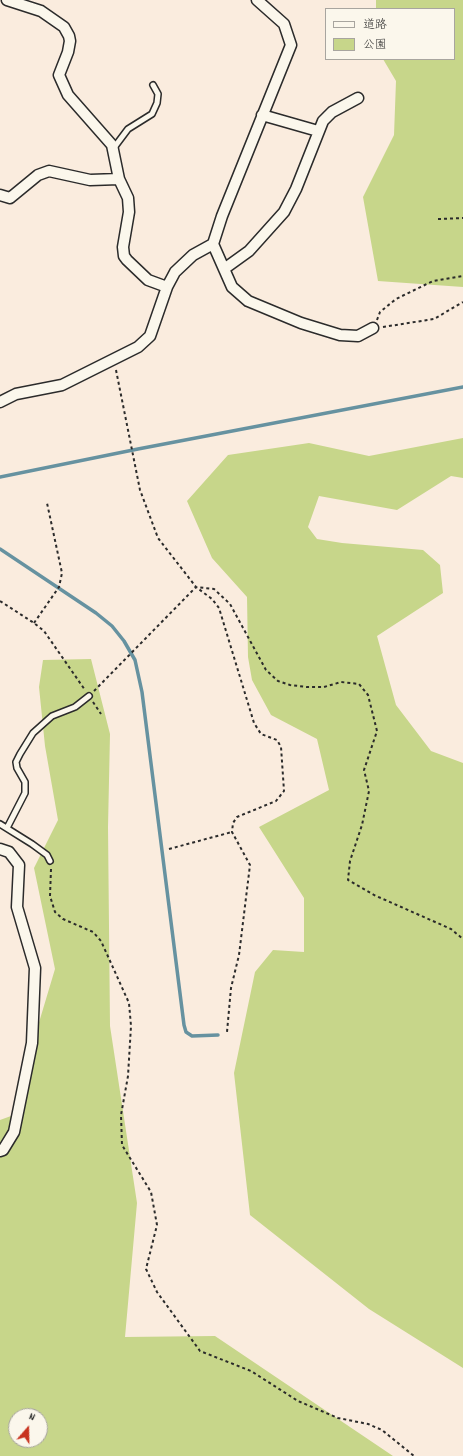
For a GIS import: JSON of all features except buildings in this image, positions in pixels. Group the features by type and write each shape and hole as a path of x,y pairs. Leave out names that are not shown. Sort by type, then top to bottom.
{"street":[{"path":"7,0 41,11 64,27 70,41 59,75 62,84 68,94 112,145 119,179 128,198 129,212 123,247 124,256 148,280 167,287"},
{"path":"0,402 16,394 62,385 138,347 150,336 167,287 175,272 187,261 213,244 222,216 291,45 284,24 257,0"},
{"path":"224,269 249,251 284,212 296,189 323,121 332,112 358,98"},
{"path":"262,115 318,131"},
{"path":"0,195 10,198 38,175 48,171 90,180 119,179"},
{"path":"213,244 232,286 248,301 268,310 340,336 358,336 373,328"},
{"path":"0,849 9,852 19,865 17,907 35,968 32,1043 14,1132 3,1150 0,1151"}],"lane":[{"path":"113,149 128,129 152,114 157,103 158,94 154,86"},
{"path":"50,862 42,851 2,827 25,793 25,782 17,768 20,754 33,733 52,716 75,707 89,696"}],"path":[{"path":"438,219 463,218"},
{"path":"373,328 380,312 396,299 433,281 463,276"},
{"path":"373,328 434,319 463,302"},
{"path":"113,359 140,490 158,538 196,588 212,599 219,608 254,723 261,734 276,740 282,747 284,791 276,801 237,817 233,823 232,832 250,865 239,955 231,988 227,1032"},
{"path":"34,623 59,587 62,573 47,503"},
{"path":"89,696 196,588 214,589 230,604 266,670 278,681 290,685 307,687 324,687 341,682 358,684 368,695 377,731 364,770 369,791 362,825 350,861 348,880 380,898 451,930 463,939"},
{"path":"0,600 34,623 48,636 101,714"},
{"path":"169,849 232,832"},
{"path":"50,862 52,873 50,896 55,912 63,919 93,932 101,941 129,1003 131,1026 128,1076 121,1115 122,1145 152,1192 157,1225 146,1269 157,1292 200,1351 251,1372 298,1402 338,1418 368,1424 382,1430 414,1456"}],"green space":[{"path":"376,0 463,0 463,287 378,281 363,197 394,135 396,81 384,60 455,60 455,8 376,8"},
{"path":"463,438 463,478 451,476 397,510 319,496 308,527 317,539 342,543 423,550 440,565 443,593 377,636 396,705 431,751 463,763 463,1368 369,1309 250,1215 234,1073 255,972 273,950 304,952 304,898 259,827 329,790 317,739 271,715 252,680 248,657 247,597 212,558 187,501 228,455 309,443 369,456"},
{"path":"91,659 110,734 108,827 110,1026 137,1203 125,1337 215,1336 393,1456 0,1456 0,1120 11,1116 55,969 34,868 58,820 45,746 39,687 43,660"}],"waterway":[{"path":"0,477 463,387"},
{"path":"0,549 96,613 112,626 124,641 135,660 142,692 184,1025 186,1032 192,1036 218,1035"}]}
